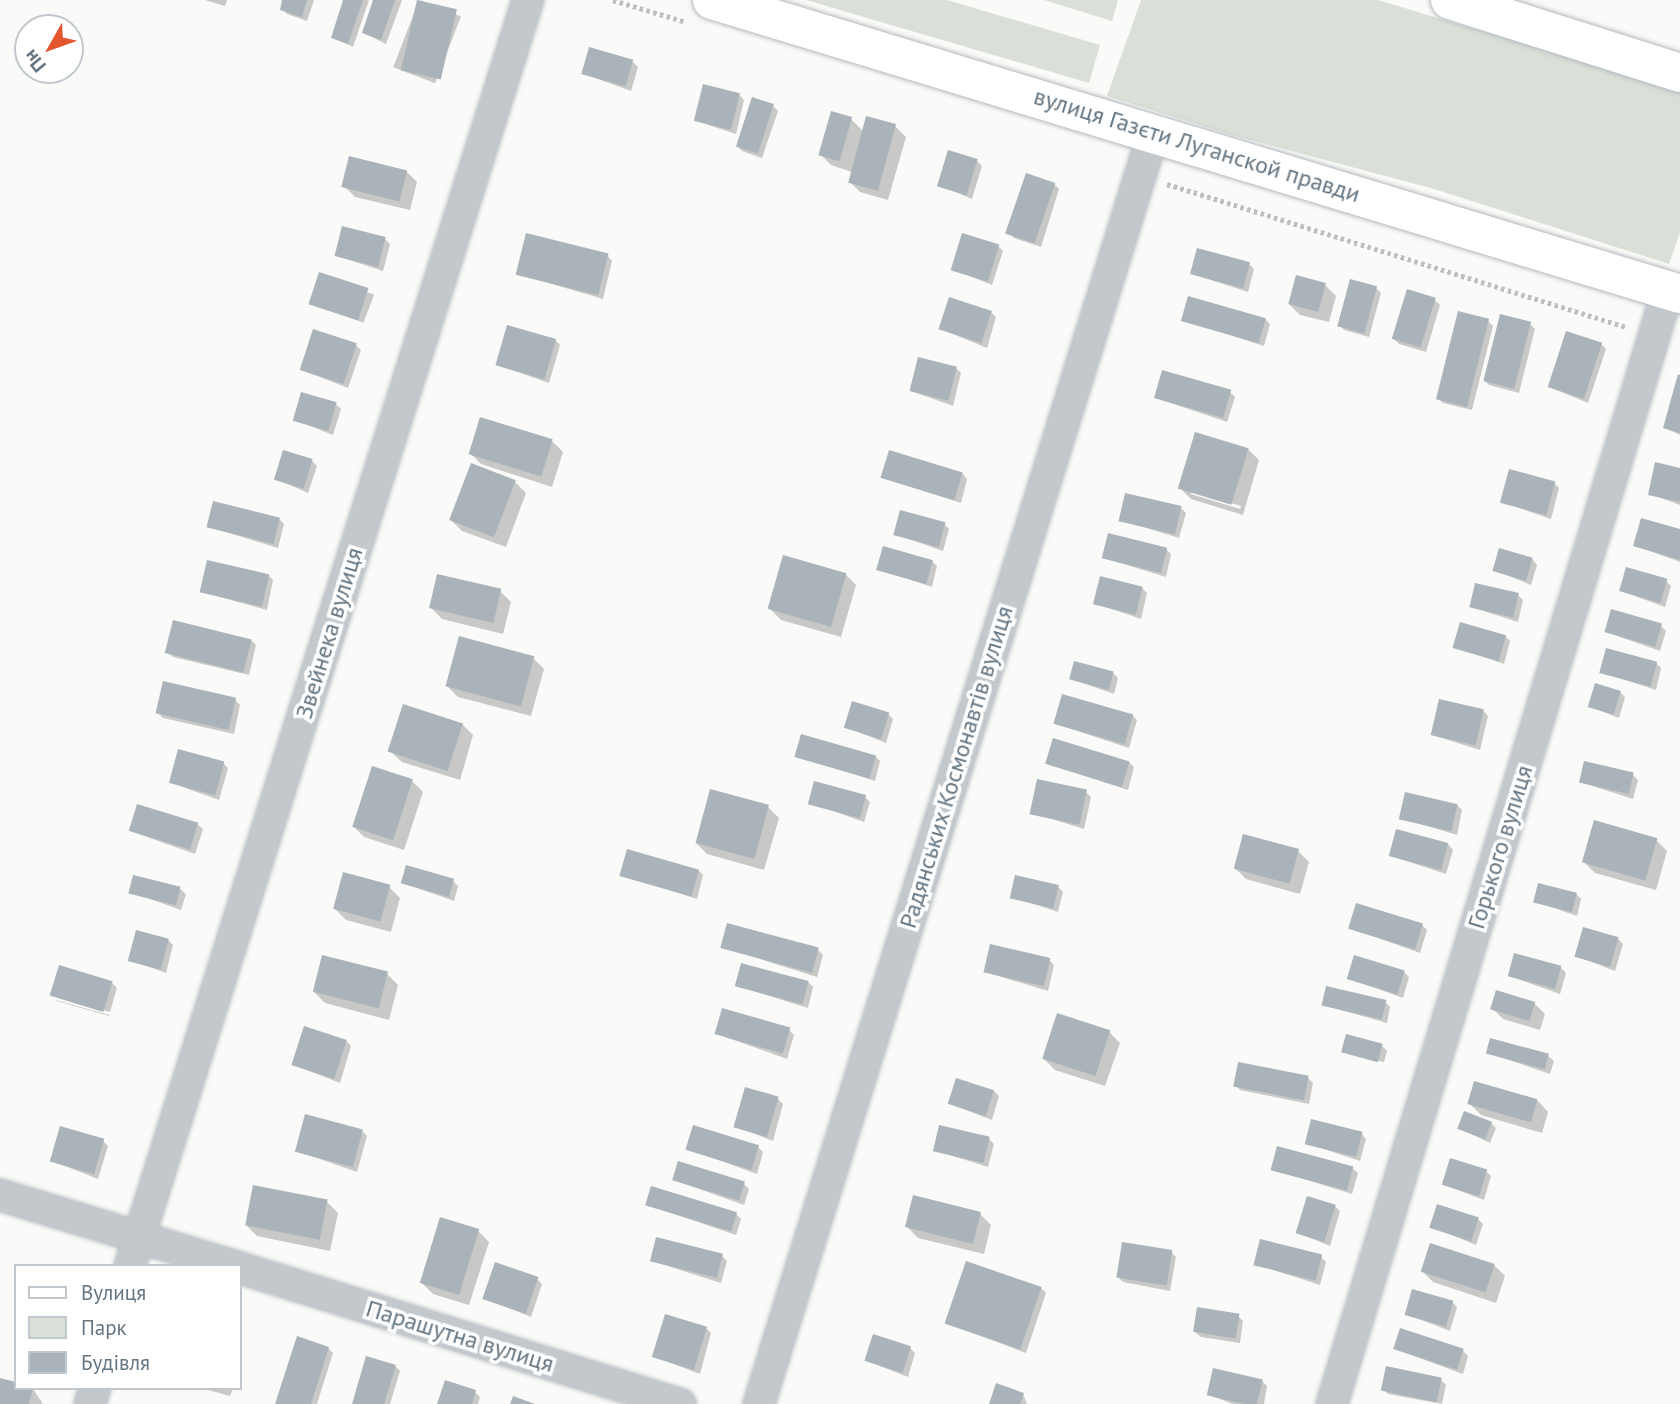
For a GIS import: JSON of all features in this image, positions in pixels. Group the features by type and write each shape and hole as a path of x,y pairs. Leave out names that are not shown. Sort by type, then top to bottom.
{"street":[{"name":"Звейнека вулиця","path":"131,1264 528,0"},
{"name":"вулиця Газєти Луганской правди","path":"712,0 1154,131 1674,292"},
{"path":"1450,0 1680,73"},
{"name":"Радянських Космонавтів вулиця","path":"759,1404 1154,131"},
{"name":"Горького вулиця","path":"1332,1404 1654,335 1674,292"},
{"path":"0,1195 228,1264"},
{"name":"Парашутна вулиця","path":"242,1269 680,1404"}],"path":[{"path":"1140,176 1654,335"}],"green space":[{"path":"806,0 947,0 1100,45 1089,83"},
{"path":"1044,0 1118,0 1112,21"},
{"path":"1141,0 1378,0 1680,91 1680,232 1669,264 1434,189 1235,136 1107,96"}],"building":[{"path":"282,0 307,0 302,17 280,10"},
{"path":"343,0 363,0 348,44 331,38"},
{"path":"373,0 395,0 381,40 362,33"},
{"path":"417,0 457,9 441,79 401,70"},
{"path":"589,47 633,60 626,87 581,74"},
{"path":"703,84 740,93 731,130 694,121"},
{"path":"752,97 774,104 758,154 736,146"},
{"path":"831,111 852,117 839,161 818,155"},
{"path":"866,116 896,124 878,191 848,183"},
{"path":"948,150 978,159 967,195 937,186"},
{"path":"349,156 407,171 399,202 341,187"},
{"path":"1026,173 1055,183 1034,244 1005,234"},
{"path":"342,226 386,237 378,267 335,256"},
{"path":"526,233 608,254 598,295 516,275"},
{"path":"962,233 999,244 988,282 951,270"},
{"path":"1197,248 1250,262 1243,288 1190,274"},
{"path":"319,272 368,288 358,320 308,304"},
{"path":"1296,275 1326,283 1318,312 1288,304"},
{"path":"1350,279 1377,286 1364,334 1337,326"},
{"path":"1407,289 1436,298 1420,347 1392,339"},
{"path":"1188,296 1266,318 1259,343 1181,321"},
{"path":"949,297 992,311 981,343 938,329"},
{"path":"1458,311 1489,319 1467,407 1436,399"},
{"path":"1500,314 1531,322 1514,389 1483,381"},
{"path":"507,325 556,339 544,379 495,365"},
{"path":"313,329 357,343 343,384 300,370"},
{"path":"1566,331 1602,343 1584,399 1548,387"},
{"path":"918,357 957,367 948,401 910,391"},
{"path":"1162,370 1231,390 1223,418 1154,398"},
{"path":"1678,374 1680,375 1680,433 1663,428"},
{"path":"301,392 337,402 328,431 293,421"},
{"path":"480,417 553,439 541,477 469,454"},
{"path":"1195,432 1249,448 1231,505 1178,488"},
{"path":"283,450 313,459 304,489 274,480"},
{"path":"889,450 963,473 954,500 881,478"},
{"path":"1655,462 1680,468 1680,502 1648,495"},
{"path":"471,463 516,480 494,537 449,520"},
{"path":"1509,469 1555,481 1546,515 1500,503"},
{"path":"1125,493 1182,506 1175,534 1118,521"},
{"path":"213,501 280,518 273,544 206,527"},
{"path":"900,510 945,522 939,547 893,535"},
{"path":"1641,518 1680,529 1680,560 1633,546"},
{"path":"1108,533 1167,548 1161,573 1102,558"},
{"path":"883,546 933,560 926,584 876,570"},
{"path":"1499,548 1533,558 1526,581 1492,571"},
{"path":"783,555 846,573 831,627 768,609"},
{"path":"207,560 269,574 262,607 200,592"},
{"path":"1626,567 1667,579 1660,603 1619,591"},
{"path":"437,574 501,589 493,623 429,608"},
{"path":"1100,576 1143,587 1136,615 1093,604"},
{"path":"1475,583 1519,593 1513,617 1469,607"},
{"path":"1611,609 1662,624 1655,647 1604,632"},
{"path":"173,620 252,640 243,673 165,653"},
{"path":"1460,622 1506,635 1499,661 1453,648"},
{"path":"459,636 534,656 521,706 446,686"},
{"path":"1606,648 1657,662 1650,687 1599,673"},
{"path":"1074,661 1114,672 1109,690 1069,679"},
{"path":"163,681 236,698 229,730 156,713"},
{"path":"1595,683 1621,691 1614,715 1588,707"},
{"path":"1062,694 1133,714 1125,744 1053,724"},
{"path":"1439,699 1484,709 1475,745 1431,735"},
{"path":"852,701 889,712 881,739 844,728"},
{"path":"403,704 463,723 447,771 388,752"},
{"path":"801,734 876,755 869,779 794,757"},
{"path":"1053,738 1130,761 1122,787 1045,764"},
{"path":"178,749 224,761 215,795 169,783"},
{"path":"1584,761 1634,772 1629,794 1579,782"},
{"path":"372,766 413,779 393,840 352,827"},
{"path":"1037,779 1087,790 1079,825 1030,814"},
{"path":"814,781 866,795 860,818 808,804"},
{"path":"710,789 769,805 754,859 696,843"},
{"path":"1405,792 1458,804 1451,831 1399,819"},
{"path":"137,804 198,823 190,849 129,831"},
{"path":"1594,820 1657,838 1645,880 1582,862"},
{"path":"1396,829 1448,843 1441,870 1389,856"},
{"path":"1243,834 1299,849 1290,884 1234,869"},
{"path":"627,849 699,870 691,897 619,876"},
{"path":"406,865 454,879 449,897 401,883"},
{"path":"343,872 390,885 380,921 333,909"},
{"path":"133,875 181,887 176,905 128,893"},
{"path":"1015,875 1059,885 1053,909 1010,898"},
{"path":"1538,883 1577,893 1572,912 1533,902"},
{"path":"1356,903 1423,923 1415,949 1348,929"},
{"path":"727,923 819,948 812,973 720,948"},
{"path":"1583,927 1619,937 1610,967 1574,957"},
{"path":"136,930 169,939 161,970 128,961"},
{"path":"990,944 1050,958 1044,986 983,972"},
{"path":"1514,953 1561,966 1555,989 1508,976"},
{"path":"322,955 388,971 379,1008 313,992"},
{"path":"1354,955 1405,970 1397,994 1347,979"},
{"path":"741,963 809,981 802,1004 735,986"},
{"path":"59,965 113,981 103,1012 50,996"},
{"path":"1326,986 1386,1000 1382,1019 1322,1005"},
{"path":"1496,990 1535,1002 1529,1021 1490,1009"},
{"path":"722,1008 790,1028 783,1054 715,1034"},
{"path":"1057,1013 1110,1030 1095,1076 1042,1059"},
{"path":"304,1026 347,1040 334,1079 291,1065"},
{"path":"1346,1034 1383,1044 1378,1062 1341,1052"},
{"path":"1490,1038 1549,1054 1545,1069 1486,1053"},
{"path":"1238,1062 1309,1076 1304,1100 1233,1087"},
{"path":"956,1078 994,1090 986,1116 948,1104"},
{"path":"1474,1081 1537,1099 1531,1122 1467,1104"},
{"path":"745,1087 779,1097 767,1137 733,1127"},
{"path":"1464,1111 1492,1122 1485,1139 1457,1129"},
{"path":"305,1114 363,1130 353,1167 295,1152"},
{"path":"1311,1119 1362,1132 1356,1157 1305,1144"},
{"path":"693,1125 759,1145 751,1170 685,1150"},
{"path":"939,1125 990,1137 984,1163 933,1151"},
{"path":"60,1126 104,1139 94,1174 50,1162"},
{"path":"1277,1146 1353,1166 1347,1191 1271,1170"},
{"path":"1450,1158 1487,1169 1479,1196 1442,1185"},
{"path":"678,1161 745,1181 739,1201 672,1180"},
{"path":"253,1185 328,1200 320,1240 245,1225"},
{"path":"651,1186 737,1212 731,1231 645,1205"},
{"path":"913,1195 981,1212 973,1244 905,1227"},
{"path":"1307,1196 1336,1205 1324,1242 1296,1233"},
{"path":"1437,1204 1479,1218 1471,1241 1429,1228"},
{"path":"440,1217 479,1229 459,1295 420,1283"},
{"path":"656,1237 723,1254 717,1278 650,1261"},
{"path":"1260,1239 1322,1254 1316,1281 1253,1265"},
{"path":"1122,1242 1172,1250 1167,1286 1116,1278"},
{"path":"1430,1243 1495,1264 1485,1293 1421,1272"},
{"path":"966,1261 1042,1287 1020,1349 945,1323"},
{"path":"495,1262 538,1277 526,1314 482,1299"},
{"path":"1412,1289 1453,1301 1446,1327 1405,1315"},
{"path":"1197,1307 1239,1314 1236,1338 1193,1332"},
{"path":"665,1314 707,1327 694,1370 652,1357"},
{"path":"1400,1328 1464,1349 1457,1370 1393,1349"},
{"path":"873,1334 911,1346 902,1373 864,1361"},
{"path":"297,1336 329,1347 311,1404 275,1404"},
{"path":"366,1356 396,1365 384,1404 352,1404"},
{"path":"1386,1366 1442,1378 1437,1402 1381,1390"},
{"path":"1213,1368 1263,1379 1257,1404 1244,1404 1207,1395"},
{"path":"0,1378 14,1382 14,1390 32,1390 29,1404 0,1404"},
{"path":"445,1380 476,1390 472,1404 437,1404"},
{"path":"996,1383 1024,1393 1020,1404 989,1404"},
{"path":"513,1396 535,1404 510,1404"}]}
